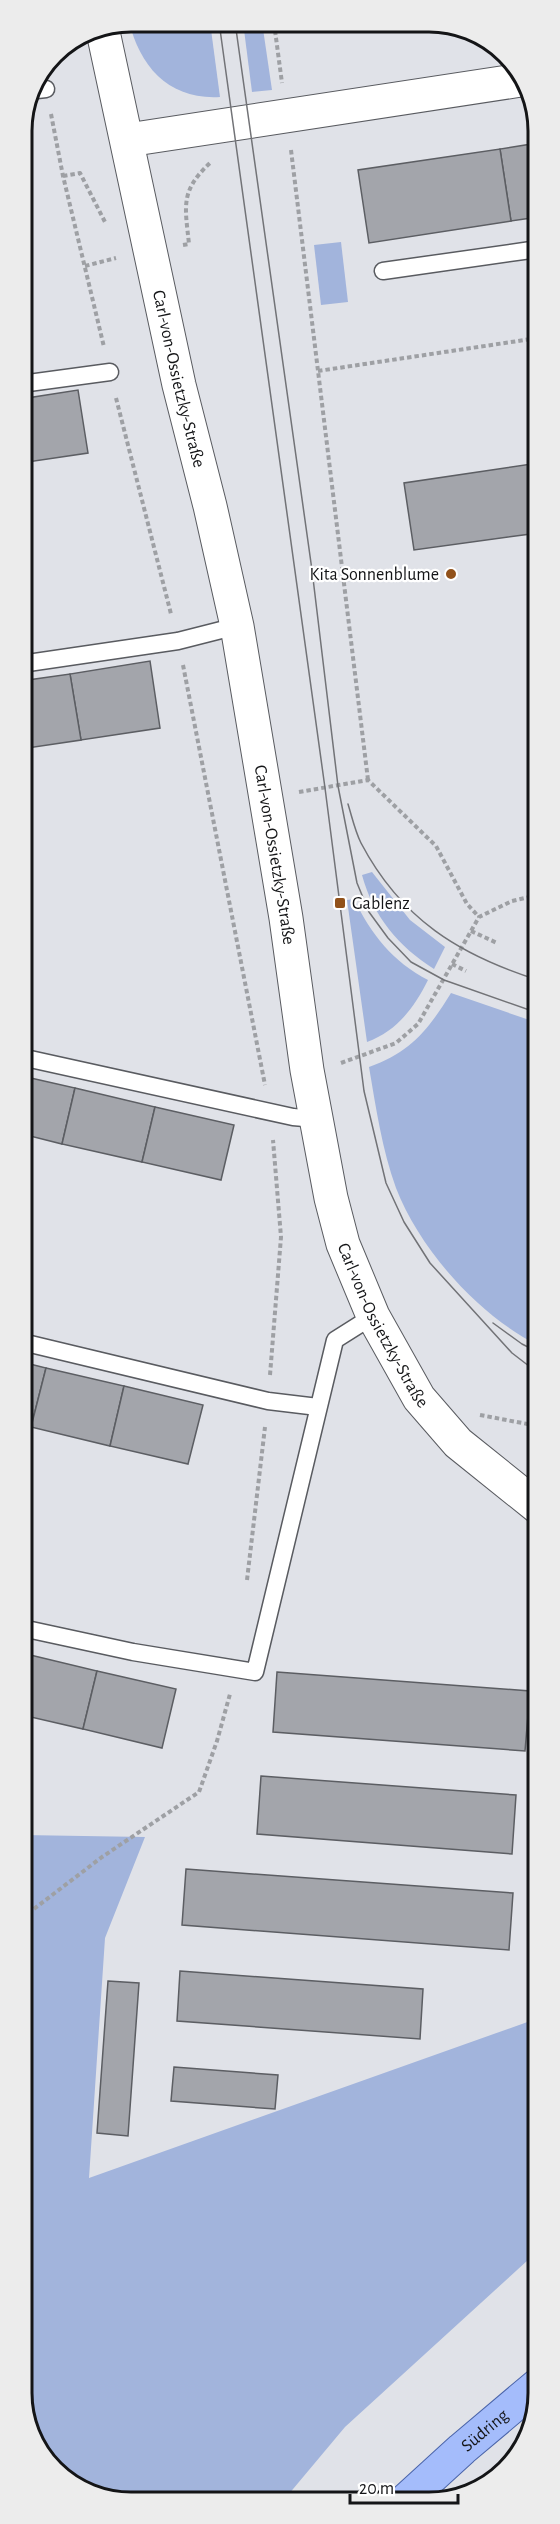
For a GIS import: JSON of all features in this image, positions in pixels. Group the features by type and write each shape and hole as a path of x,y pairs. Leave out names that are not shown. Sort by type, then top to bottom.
{"main road":[{"name":"Südring","path":"415,2492 528,2393"}],"street":[{"name":"Carl-von-Ossietzky-Straße","path":"104,35 128,140 137,253 179,385 210,506 237,626 267,799 307,1070 331,1198 343,1244 373,1316 419,1398 458,1443 528,1500"},
{"path":"128,140 515,81"}],"lane":[{"path":"383,271 528,250"},
{"path":"32,383 110,372"},
{"path":"32,662 178,640 237,626"},
{"path":"32,1058 270,1112 316,1119"},
{"path":"32,1630 133,1652 255,1672 335,1340 373,1316"},
{"path":"32,1344 268,1401 318,1407"}],"path":[{"path":"275,32 368,780 436,846 467,904 479,917"},
{"path":"42,89 178,640 270,1112 281,1237 268,1401 246,1587"},
{"path":"84,266 137,253 189,244 184,204 194,178 216,158"},
{"path":"318,371 528,340"},
{"path":"267,799 368,780"},
{"path":"264,1081 340,1063 396,1043 418,1024 479,917 512,901 528,897"},
{"path":"471,931 497,943"},
{"path":"452,964 466,971"},
{"path":"340,1063 341,1074"},
{"path":"470,1413 528,1424"},
{"path":"32,1910 102,1857 199,1792 217,1741 237,1669"}],"shaded area":[{"path":"132,32 211,32 220,97 202,97 172,87 149,66"},
{"path":"244,32 263,32 272,90 252,92"},
{"path":"341,242 348,302 321,305 314,245"},
{"path":"372,872 410,920 445,947 434,969 398,940 380,917 362,875"},
{"path":"354,899 384,946 404,965 428,980 404,1017 387,1032 367,1042 347,900"},
{"path":"451,993 528,1020 528,1339 494,1317 473,1299 436,1257 420,1235 407,1211 396,1188 387,1158 369,1067 407,1047 434,1018"},
{"path":"32,1835 145,1837 105,1938 89,2178 528,2022 528,2260 345,2427 291,2492 112,2491 87,2482 70,2472 48,2448 42,2437 32,2406"}],"building":[{"path":"528,145 528,218 511,221 500,149"},
{"path":"500,149 511,221 369,243 358,170"},
{"path":"78,390 88,453 32,461 32,397"},
{"path":"528,464 528,534 414,550 404,483"},
{"path":"150,661 160,728 81,740 70,674"},
{"path":"70,674 81,740 32,747 32,679"},
{"path":"32,1078 75,1088 62,1144 32,1136"},
{"path":"75,1088 155,1107 142,1162 62,1144"},
{"path":"155,1107 234,1125 221,1180 142,1162"},
{"path":"32,1364 46,1368 32,1423"},
{"path":"46,1368 124,1386 110,1446 32,1427"},
{"path":"124,1386 203,1405 188,1464 110,1446"},
{"path":"32,1655 97,1671 83,1729 32,1717"},
{"path":"97,1671 176,1689 162,1748 83,1729"},
{"path":"277,1672 528,1691 525,1751 273,1732"},
{"path":"261,1776 516,1795 512,1854 257,1834"},
{"path":"186,1869 513,1893 509,1950 182,1925"},
{"path":"180,1971 423,1989 420,2039 177,2021"},
{"path":"108,1981 139,1983 128,2136 97,2133"},
{"path":"174,2067 278,2075 275,2109 171,2101"}],"tram line":[{"path":"220,32 325,788 364,1091 386,1183 404,1222 430,1263 512,1353 528,1365"},
{"path":"236,32 312,570 338,786 357,883 369,912 388,938 411,962 444,980 528,1009"},
{"path":"348,804 355,829 377,870 394,893 414,913 435,931 458,946 483,959 528,977"},
{"path":"493,1323 528,1347"}],"place":[{"name":"Kita Sonnenblume","path":"451,574"},
{"name":"Gablenz","path":"340,903"}]}
